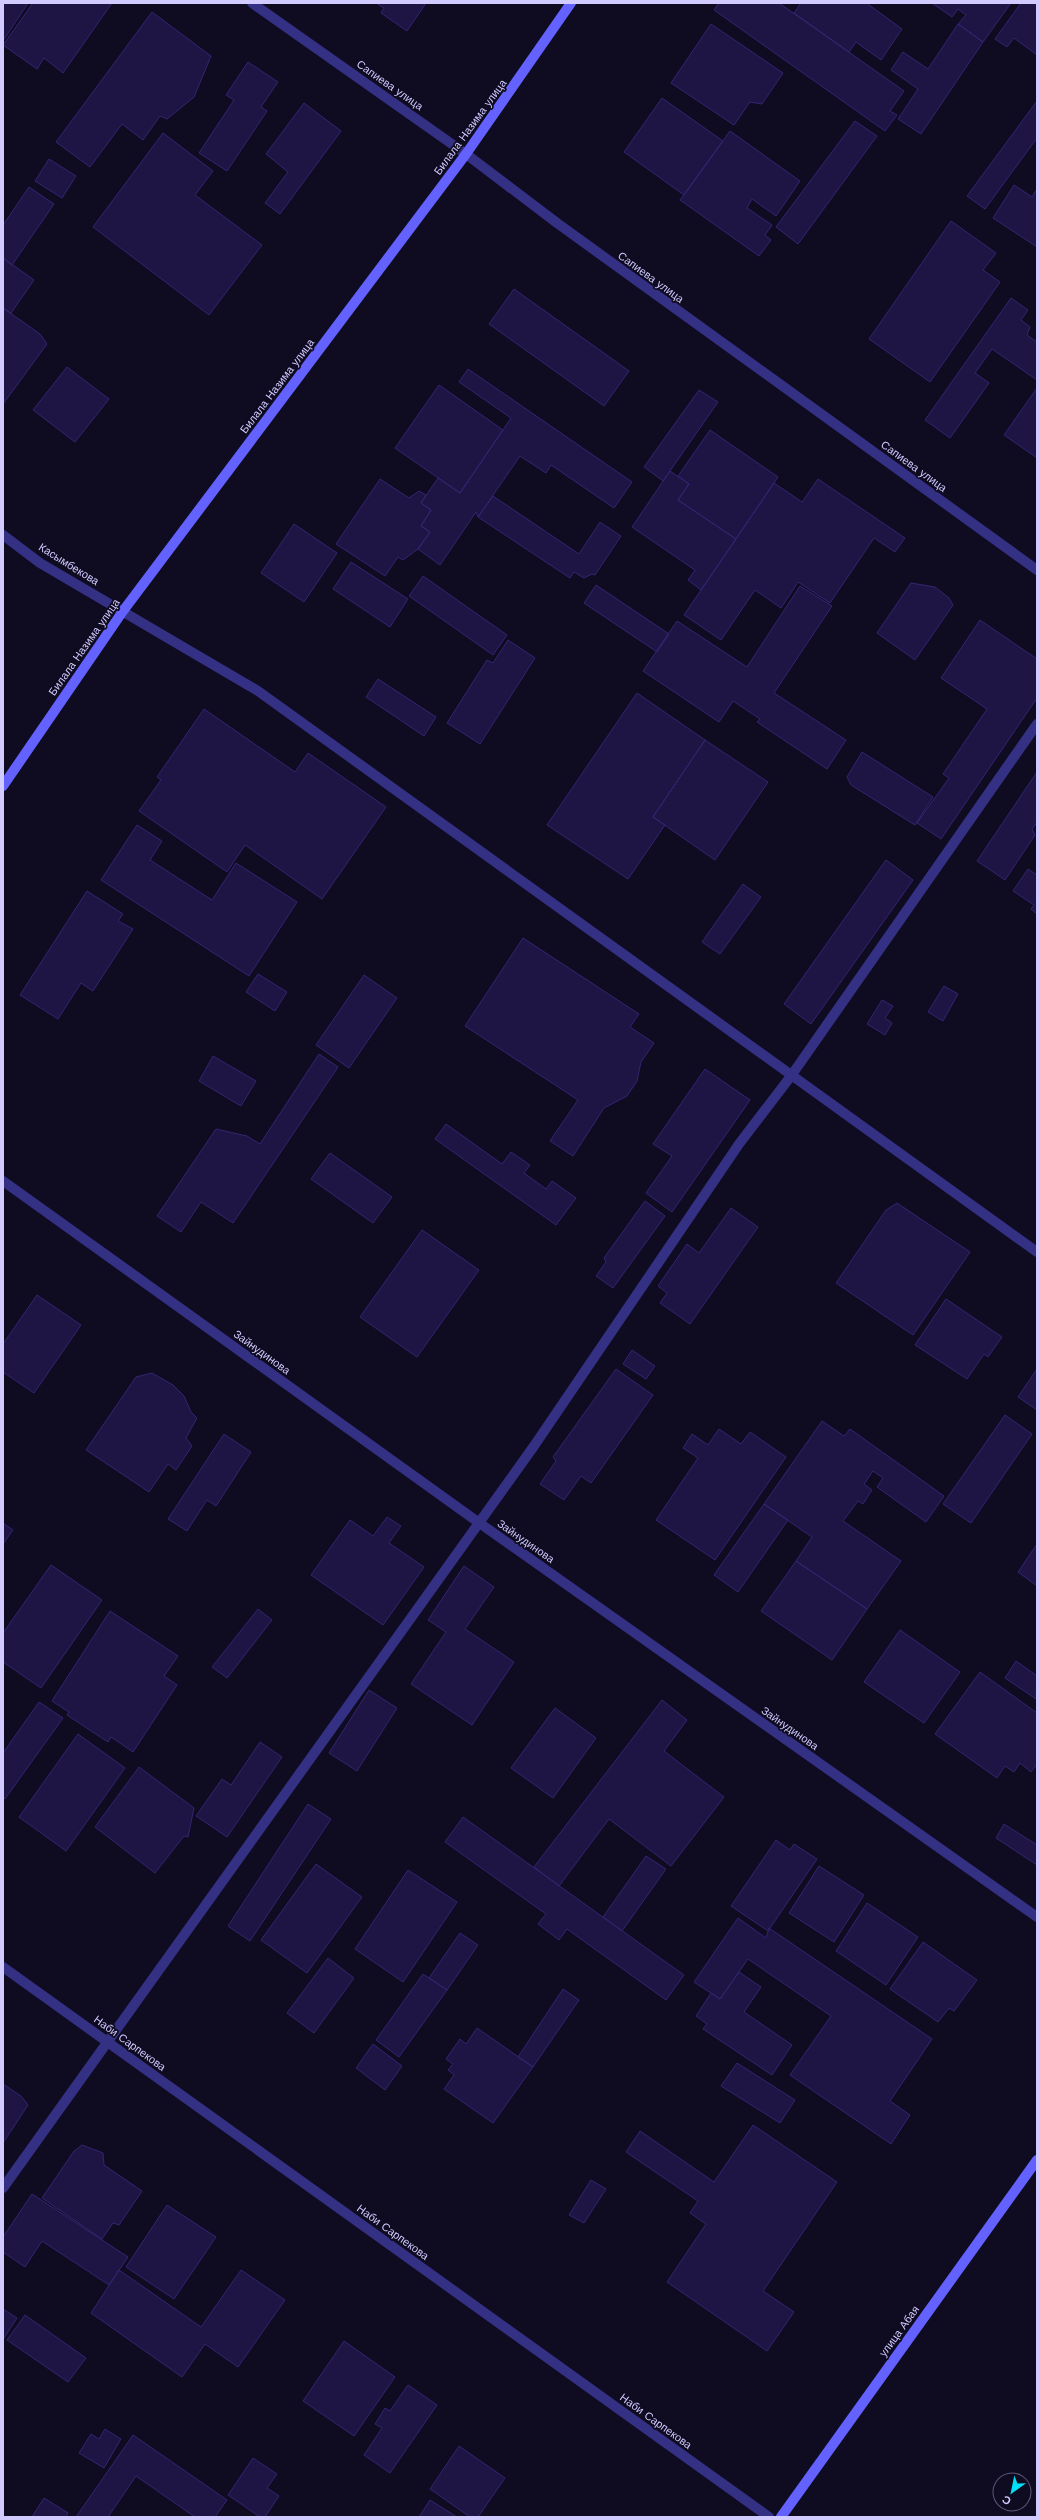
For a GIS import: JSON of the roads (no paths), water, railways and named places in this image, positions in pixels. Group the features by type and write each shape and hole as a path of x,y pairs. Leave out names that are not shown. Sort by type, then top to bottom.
{"street":[{"name":"Сапиева улица","path":"252,3 466,154 557,223 1037,570"},
{"name":"Билала Назима улица","path":"3,786 123,611 466,154 571,3"},
{"name":"Касымбекова","path":"3,535 40,563 258,691 1037,1252"},
{"path":"3,2188 478,1522 534,1446 739,1144 791,1076 1037,724"},
{"name":"Зайнудинова","path":"3,1181 478,1522 1037,1917"},
{"name":"Наби Сарпекова","path":"3,1967 769,2517"},
{"name":"улица Абая","path":"781,2517 1037,2160"}]}
